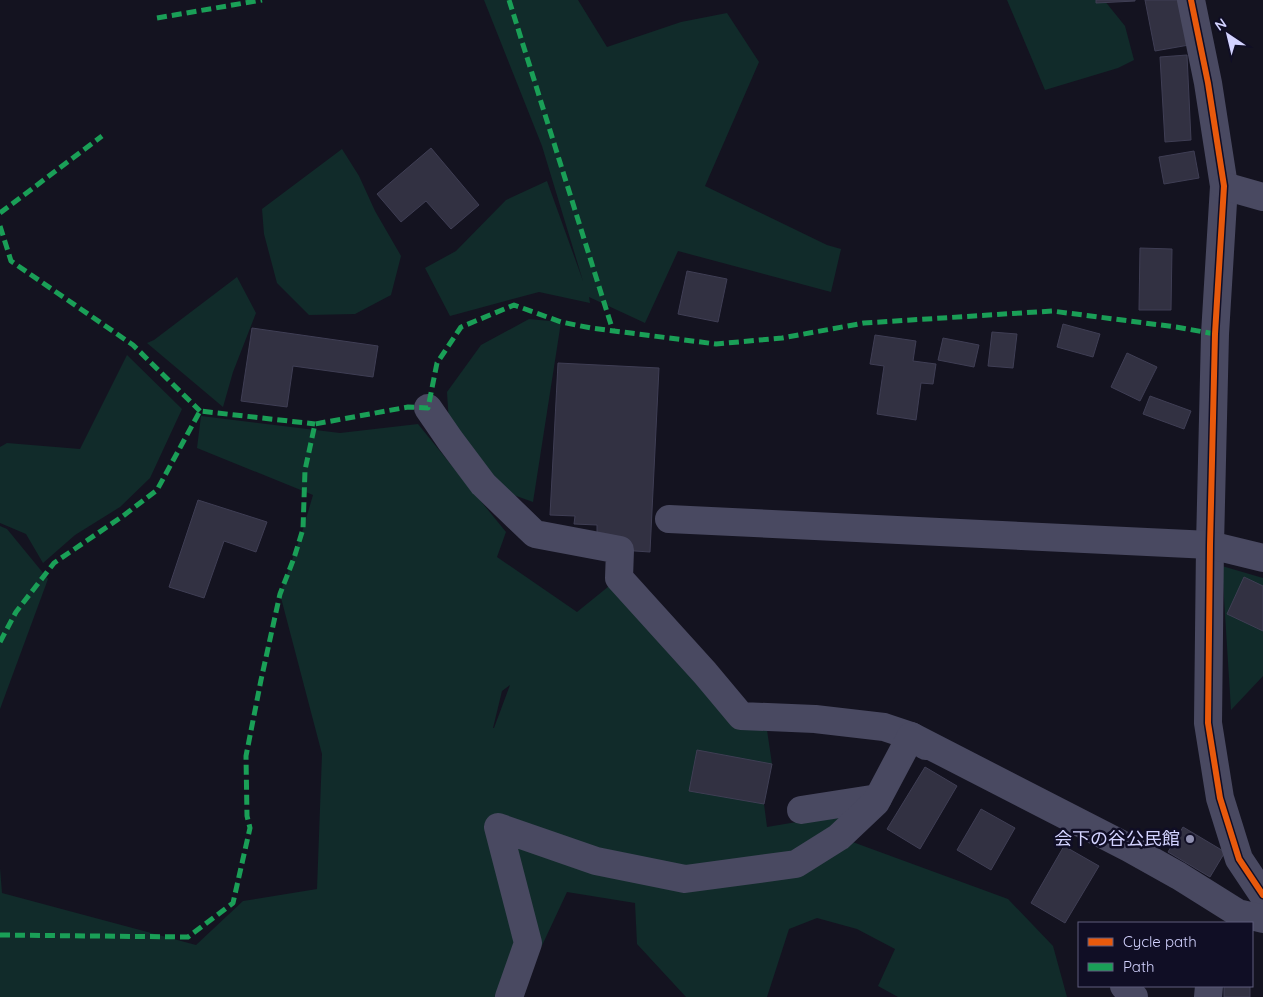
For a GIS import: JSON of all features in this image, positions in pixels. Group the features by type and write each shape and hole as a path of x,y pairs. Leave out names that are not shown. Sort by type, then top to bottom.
{"street":[{"path":"1190,0 1208,83 1224,186 1215,334 1208,723 1220,798 1239,859 1263,895"},
{"path":"1224,186 1263,197"},
{"path":"428,408 483,484 535,534 620,550 619,578 705,673 741,716 815,719 884,727 911,736 962,771 1075,820 1179,876 1216,912 1238,913 1263,919"},
{"path":"669,519 1210,545 1263,558"},
{"path":"509,997 528,943 498,826 596,861 685,879 796,864 839,837 876,802 911,736"},
{"path":"801,810 878,798"},
{"path":"1125,987 1134,997"}],"green space":[{"path":"484,0 578,0 607,47 681,22 727,13 759,62 705,186 827,245 841,249 831,292 678,251 645,323 589,297 590,303 539,292 450,316 425,268 456,251 506,200 547,181 583,281 542,146"},
{"path":"1007,0 1104,0 1125,26 1134,60 1118,68 1045,90"},
{"path":"342,149 359,176 375,211 401,256 391,295 355,314 309,315 277,283 264,234 262,209"},
{"path":"237,277 256,313 233,372 223,407 147,343 154,340"},
{"path":"529,319 561,322 533,502 483,484 450,440 447,392 481,345"},
{"path":"127,355 182,409 150,478 120,507 75,535 43,563 26,534 0,523 0,447 7,443 80,449"},
{"path":"201,416 340,433 418,424 506,532 497,557 577,612 619,578 767,730 772,764 764,804 767,827 856,812 839,837 1008,899 1053,946 1067,997 898,997 878,986 895,949 857,929 817,918 789,929 767,997 686,997 637,944 635,903 567,892 518,997 0,997 0,868 2,893 196,945 243,901 317,889 322,754 280,594 313,495 197,448","holes":["510,685 494,728 502,691"]},
{"path":"0,526 7,529 48,579 0,709"},
{"path":"1222,566 1263,578 1263,676 1231,710"}],"building":[{"path":"1096,0 1135,0 1135,1 1096,3"},
{"path":"1145,0 1181,0 1189,45 1155,51"},
{"path":"1187,55 1191,140 1165,142 1160,57"},
{"path":"431,148 479,205 451,229 426,201 401,222 377,194"},
{"path":"1194,151 1199,178 1164,184 1159,157"},
{"path":"1140,248 1172,249 1171,310 1139,310"},
{"path":"687,271 727,279 718,322 678,314"},
{"path":"1063,324 1100,334 1093,357 1057,347"},
{"path":"252,328 378,346 373,377 293,366 287,407 241,401"},
{"path":"992,332 1017,334 1013,368 988,366"},
{"path":"875,335 916,341 913,361 936,364 933,384 921,383 916,420 877,414 884,366 870,364"},
{"path":"943,338 979,345 974,367 938,360"},
{"path":"1127,353 1157,367 1140,401 1111,387"},
{"path":"558,363 659,368 650,552 620,550 597,537 597,525 574,524 575,516 550,515"},
{"path":"1150,396 1191,411 1184,429 1143,414"},
{"path":"198,500 267,522 256,552 224,541 204,598 169,587"},
{"path":"1244,577 1263,586 1263,631 1227,614"},
{"path":"697,750 772,764 764,804 689,791"},
{"path":"925,767 957,786 920,849 887,829"},
{"path":"981,809 1015,828 991,870 957,850"},
{"name":"会下の谷公民館","path":"1183,827 1225,852 1210,877 1168,852"},
{"path":"1064,846 1099,866 1065,923 1031,903"},
{"path":"1224,987 1250,987 1250,997 1224,997"}],"marked path":[{"path":"157,18 262,0"},
{"path":"509,0 613,331"},
{"path":"0,213 102,136"},
{"path":"0,226 11,261 133,345 200,411"},
{"path":"0,935 188,937 233,903 250,828 247,816 246,756 280,594 303,529 305,470 315,424 408,407 428,408 437,363 461,327 514,305 561,322 591,328 716,344 782,338 864,323 1052,311 1215,334"},
{"path":"0,642 16,612 54,563 123,516 157,490 200,411 315,424"}],"cycle path":[{"path":"1191,0 1208,83 1224,186 1215,334 1208,723 1220,798 1239,859 1263,895"}],"place":[{"name":"会下の谷公民館","path":"1190,839"}]}
